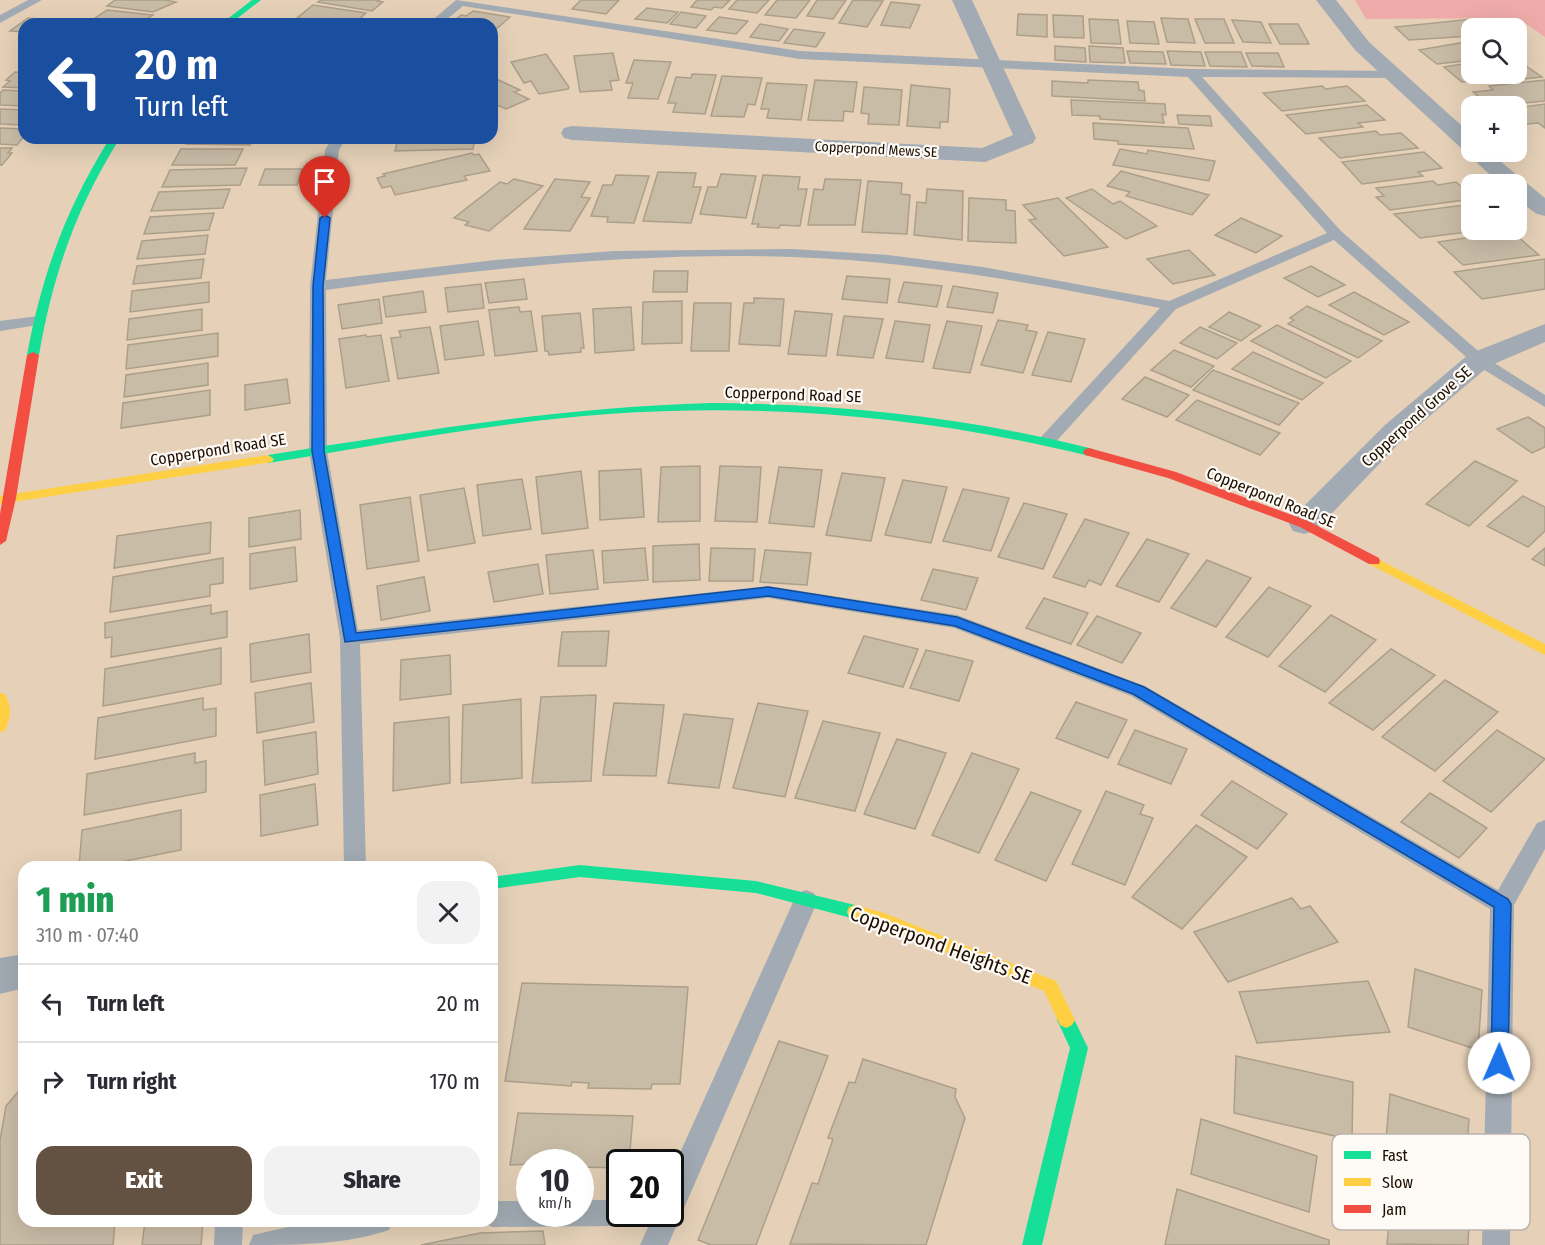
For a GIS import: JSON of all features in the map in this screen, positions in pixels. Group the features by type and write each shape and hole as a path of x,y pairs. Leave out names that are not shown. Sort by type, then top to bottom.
{"street":[{"path":"233,18 257,0"},
{"name":"Copperpond Mews SE","path":"573,133 986,155 1025,138 990,66 962,0"},
{"path":"1309,0 1326,0 1362,46 1461,138"},
{"path":"0,541 5,499 38,321 63,231 89,177 111,144"},
{"path":"1487,162 1501,174"},
{"path":"1527,195 1545,209"},
{"name":"Copperpond Grove SE","path":"1304,524 1395,431 1479,360 1545,332"},
{"name":"Copperpond Road SE","path":"5,499 519,420 655,408 773,407 910,416 1047,441 1172,475 1304,524 1545,650"},
{"path":"0,698 4,709 0,727"},
{"name":"Copperpond Heights SE","path":"498,882 580,871 756,887 878,918 1050,986 1079,1048 1032,1245"},
{"path":"0,976 18,972"}],"lane":[{"path":"0,20 36,0"},
{"path":"441,18 462,1 800,55 990,66 1192,73 1392,74"},
{"path":"1192,73 1336,234 1479,360 1545,402"},
{"path":"336,144 332,150 318,286 318,451 350,638 355,861"},
{"path":"1047,441 1171,306 1336,234"},
{"path":"318,286 483,264 694,253 794,253 969,269 1043,279 1171,306"},
{"path":"0,327 38,321"},
{"path":"350,638 768,592 957,622 1138,691 1502,904"},
{"path":"1498,1134 1502,904 1545,829"},
{"path":"684,1175 806,900"},
{"path":"498,1215 606,1213"},
{"path":"228,1245 229,1227"},
{"path":"263,1245 350,1227"},
{"path":"654,1245 662,1227"},
{"path":"1496,1230 1496,1245"}],"shaded area":[{"path":"1355,0 1545,0 1545,37 1527,24 1527,18 1366,19"}],"building":[{"path":"115,0 176,2 153,12 107,6"},
{"path":"321,0 380,0 378,1 383,2 372,11 318,2"},
{"path":"581,0 619,0 606,14 572,9"},
{"path":"697,0 730,0 722,8 714,7 711,10 691,7"},
{"path":"737,0 769,0 757,13 729,9"},
{"path":"777,0 810,0 796,18 765,15"},
{"path":"817,0 846,0 833,19 807,16"},
{"path":"853,0 883,1 867,27 839,23"},
{"path":"891,2 920,5 910,28 881,25"},
{"path":"313,5 366,13 361,18 297,18"},
{"path":"647,8 678,12 667,23 635,19"},
{"path":"107,10 153,15 148,18 95,18"},
{"path":"473,11 510,17 498,28 498,18 457,18 461,15 466,16"},
{"path":"681,12 706,16 696,28 670,24"},
{"path":"1018,14 1047,15 1047,37 1017,35"},
{"path":"1053,15 1083,16 1084,38 1054,37"},
{"path":"719,17 748,21 736,34 707,30"},
{"path":"1161,18 1188,19 1195,43 1167,42"},
{"path":"1089,19 1118,20 1121,44 1091,43"},
{"path":"1195,19 1224,19 1234,43 1205,43"},
{"path":"1232,20 1261,22 1271,43 1243,42"},
{"path":"1461,20 1461,37 1409,40 1395,27"},
{"path":"1127,21 1154,22 1159,44 1130,43"},
{"path":"760,24 788,29 779,41 750,37"},
{"path":"1269,24 1298,24 1309,44 1280,44"},
{"path":"18,25 18,32 10,31"},
{"path":"794,29 825,33 816,47 784,43"},
{"path":"1461,43 1461,61 1437,64 1419,50"},
{"path":"1055,46 1085,48 1086,62 1055,60"},
{"path":"1089,46 1123,48 1125,63 1090,62"},
{"path":"1127,51 1163,52 1166,64 1130,63"},
{"path":"1167,51 1201,52 1205,66 1171,65"},
{"path":"1205,52 1241,52 1247,67 1210,66"},
{"path":"613,53 619,80 610,81 612,90 580,92 574,56"},
{"path":"1246,53 1278,53 1284,67 1252,66"},
{"path":"546,54 569,87 568,89 539,94 531,81 524,83 511,62"},
{"path":"634,60 671,62 658,99 628,98 633,83 626,83"},
{"path":"1461,64 1461,81 1444,67"},
{"path":"1527,67 1542,77 1527,79"},
{"path":"15,72 18,72 18,88 3,87 10,81 6,80"},
{"path":"692,74 716,75 705,114 673,112 676,103 668,103 676,77 691,78"},
{"path":"722,76 762,78 755,105 748,104 744,117 711,116"},
{"path":"498,80 520,90 514,92 529,99 506,109 498,106"},
{"path":"815,80 857,82 853,112 844,111 843,121 808,120"},
{"path":"1088,80 1138,82 1139,90 1144,91 1145,101 1052,96 1052,81 1088,83"},
{"path":"1545,80 1545,101 1527,103 1527,96 1478,96 1473,92 1493,90 1489,86 1527,84 1527,82"},
{"path":"767,83 807,85 801,120 767,118 769,109 761,109"},
{"path":"911,85 950,89 948,122 940,122 940,128 907,126"},
{"path":"1322,86 1326,89 1347,86 1365,101 1282,111 1263,93"},
{"path":"864,87 902,90 899,125 868,124 869,114 861,113"},
{"path":"3,90 18,91 18,106 0,105 0,93"},
{"path":"1071,100 1165,104 1166,115 1162,114 1164,123 1072,115"},
{"path":"1545,104 1545,128 1538,123 1527,124 1527,106"},
{"path":"1367,105 1385,120 1358,123 1363,127 1306,134 1286,115"},
{"path":"0,109 18,110 18,125 0,124"},
{"path":"1177,115 1210,116 1212,126 1179,124"},
{"path":"1093,123 1188,128 1194,149 1118,144 1118,141 1094,139"},
{"path":"0,128 18,129 17,145 0,144"},
{"path":"1376,131 1380,135 1401,133 1418,148 1340,158 1319,138"},
{"path":"186,144 251,144 250,145"},
{"path":"397,144 474,144 473,149 395,151"},
{"path":"0,148 12,148 8,153 12,153 2,165 0,165"},
{"path":"181,149 243,149 235,165 172,165"},
{"path":"1120,149 1147,154 1148,150 1215,161 1209,181 1113,165"},
{"path":"1424,152 1442,168 1418,172 1423,176 1362,184 1342,162"},
{"path":"472,153 479,154 490,171 464,176 467,180 395,195 391,186 382,188 377,178 385,176 383,174"},
{"path":"247,168 240,185 162,187 170,170"},
{"path":"265,169 303,169 297,185 259,185"},
{"path":"1121,171 1209,195 1192,215 1126,196 1130,192 1107,186"},
{"path":"658,172 696,173 693,187 701,187 691,223 643,221"},
{"path":"721,174 756,176 746,218 700,214 708,187 717,187"},
{"path":"616,175 649,176 634,223 607,222 608,217 591,216 603,185 612,185"},
{"path":"763,175 800,177 798,189 807,189 800,226 780,225 779,228 757,227 759,224 752,224"},
{"path":"514,179 543,186 489,231 465,225 469,222 454,218 500,182 507,184"},
{"path":"555,179 590,182 581,197 590,198 570,231 524,229"},
{"path":"825,179 861,180 855,225 808,225 814,189 823,190"},
{"path":"868,181 902,183 901,194 910,195 907,234 862,232"},
{"path":"1433,181 1438,185 1456,182 1461,186 1461,200 1390,210 1376,197 1384,196 1376,188"},
{"path":"230,189 223,208 151,211 159,192"},
{"path":"927,189 963,191 962,240 914,235 917,202 926,203"},
{"path":"1092,189 1113,204 1120,201 1157,226 1126,239 1066,198"},
{"path":"969,198 1006,200 1006,210 1015,211 1016,243 968,241"},
{"path":"1058,198 1108,247 1064,256 1029,220 1036,219 1023,205"},
{"path":"1461,205 1461,233 1420,238 1394,214"},
{"path":"214,213 209,230 144,234 150,217"},
{"path":"1241,218 1282,236 1256,253 1215,235"},
{"path":"208,235 205,254 137,259 142,241"},
{"path":"1461,239 1522,240 1539,255 1463,265 1438,242"},
{"path":"1189,250 1215,275 1173,284 1147,259"},
{"path":"204,259 201,278 133,284 137,266"},
{"path":"1545,259 1545,289 1482,299 1454,272"},
{"path":"1311,266 1345,285 1318,297 1284,278"},
{"path":"654,271 688,271 687,292 653,292"},
{"path":"847,276 890,279 887,303 842,299"},
{"path":"524,279 527,299 489,303 485,283"},
{"path":"209,282 209,302 130,312 132,291"},
{"path":"904,282 942,286 937,307 898,302"},
{"path":"481,284 484,308 448,312 445,288"},
{"path":"953,286 998,293 993,313 947,307"},
{"path":"423,291 426,312 386,317 383,297"},
{"path":"1354,292 1409,322 1384,335 1329,305"},
{"path":"754,298 784,299 780,346 739,344 744,303 754,303"},
{"path":"379,299 382,323 342,329 338,305"},
{"path":"682,301 682,343 642,344 643,302"},
{"path":"694,303 731,303 729,351 691,351"},
{"path":"1307,306 1382,341 1358,358 1288,324 1294,320 1290,318"},
{"path":"519,307 520,312 531,311 537,351 495,356 489,310"},
{"path":"631,307 634,350 595,353 593,309"},
{"path":"202,309 202,330 127,340 129,319"},
{"path":"795,311 832,314 826,356 788,354"},
{"path":"1229,312 1261,326 1241,341 1209,327"},
{"path":"580,313 584,348 581,348 581,352 549,355 548,351 545,351 542,316"},
{"path":"844,316 883,319 873,358 837,355"},
{"path":"998,320 1028,325 1026,330 1037,332 1023,373 981,365"},
{"path":"478,321 484,355 445,360 440,326"},
{"path":"895,321 930,325 923,362 886,358"},
{"path":"947,321 982,326 970,373 933,368"},
{"path":"1277,325 1351,361 1326,378 1251,341"},
{"path":"430,327 439,373 398,379 391,338 401,337 399,331"},
{"path":"1200,327 1237,343 1217,359 1180,343"},
{"path":"1048,332 1085,339 1071,382 1032,375"},
{"path":"218,333 218,356 126,369 128,345"},
{"path":"366,335 367,337 381,335 389,381 346,388 339,339"},
{"path":"1174,350 1214,366 1191,387 1151,370"},
{"path":"1253,352 1323,383 1302,400 1232,369"},
{"path":"208,363 208,385 124,397 126,375"},
{"path":"1213,370 1299,403 1279,425 1193,390"},
{"path":"1145,377 1189,395 1167,417 1122,399"},
{"path":"287,379 290,403 245,410 245,385"},
{"path":"210,390 210,415 121,428 123,403"},
{"path":"1197,400 1280,433 1260,455 1176,420"},
{"path":"1528,417 1545,428 1545,447 1532,453 1497,429"},
{"path":"1475,461 1517,481 1469,526 1426,504"},
{"path":"700,466 700,521 658,522 661,467"},
{"path":"720,466 761,467 757,522 715,521"},
{"path":"779,467 822,470 814,527 769,523"},
{"path":"641,469 644,517 600,520 599,471"},
{"path":"581,471 588,528 542,534 536,477"},
{"path":"842,473 885,478 871,541 826,535"},
{"path":"522,479 531,529 483,536 477,485"},
{"path":"903,480 947,487 931,543 885,535"},
{"path":"464,488 475,543 428,551 420,495"},
{"path":"963,489 1009,498 991,551 943,541"},
{"path":"1523,496 1545,507 1545,531 1528,547 1487,526"},
{"path":"410,497 419,561 367,569 360,505"},
{"path":"1024,503 1067,514 1043,569 998,557"},
{"path":"300,510 301,539 249,547 249,518"},
{"path":"1085,519 1129,533 1101,585 1089,580 1085,587 1053,577"},
{"path":"211,522 210,553 114,568 117,536"},
{"path":"1147,539 1189,554 1159,602 1116,586"},
{"path":"699,544 700,580 653,582 653,546"},
{"path":"295,547 297,581 250,589 250,554"},
{"path":"645,548 648,580 604,583 602,551"},
{"path":"711,548 755,549 753,581 709,581"},
{"path":"1545,548 1545,566 1532,559"},
{"path":"593,550 598,589 550,594 546,555"},
{"path":"765,550 811,553 807,585 760,582"},
{"path":"223,558 223,583 210,585 210,596 110,612 113,577"},
{"path":"1207,560 1251,578 1216,627 1171,608"},
{"path":"538,564 543,594 494,602 488,572"},
{"path":"933,569 978,578 966,610 921,600"},
{"path":"424,577 430,611 381,620 377,586"},
{"path":"1269,587 1311,606 1268,657 1226,637"},
{"path":"1044,598 1088,613 1071,644 1026,628"},
{"path":"211,605 211,614 227,611 227,637 111,657 112,637 105,638 105,623"},
{"path":"1331,615 1376,640 1325,692 1279,666"},
{"path":"1097,616 1141,633 1122,663 1077,645"},
{"path":"609,631 606,666 558,666 562,632"},
{"path":"309,634 311,672 251,682 250,644"},
{"path":"864,636 918,649 903,687 848,673"},
{"path":"221,648 221,684 103,706 105,669"},
{"path":"1391,649 1435,675 1373,730 1329,703"},
{"path":"926,650 973,661 959,701 910,688"},
{"path":"450,655 451,694 400,700 401,660"},
{"path":"1445,680 1498,712 1435,771 1382,737"},
{"path":"311,683 314,722 257,733 255,693"},
{"path":"596,695 591,781 532,783 541,697"},
{"path":"203,698 203,710 216,708 216,736 95,759 98,718"},
{"path":"521,699 522,778 461,783 463,705"},
{"path":"1076,702 1127,720 1108,758 1056,738"},
{"path":"614,703 664,705 656,776 603,775"},
{"path":"758,703 808,711 785,797 733,788"},
{"path":"684,714 733,719 719,788 668,783"},
{"path":"449,717 450,783 393,791 394,723"},
{"path":"823,721 880,733 855,811 795,798"},
{"path":"1135,730 1187,749 1171,784 1118,764"},
{"path":"1497,730 1545,759 1491,812 1443,781"},
{"path":"316,732 318,774 265,785 263,741"},
{"path":"897,739 946,753 915,829 864,814"},
{"path":"195,753 195,763 206,761 206,792 84,815 87,774"},
{"path":"972,753 1019,769 979,853 932,835"},
{"path":"1232,781 1287,814 1257,849 1201,815"},
{"path":"315,784 318,825 261,836 260,795"},
{"path":"1106,791 1144,805 1140,814 1153,818 1125,885 1072,864"},
{"path":"1031,792 1081,811 1046,881 995,860"},
{"path":"1430,793 1487,828 1459,858 1401,822"},
{"path":"181,810 181,850 126,861 79,861 82,830"},
{"path":"1196,825 1247,857 1182,929 1132,897"},
{"path":"1292,898 1301,909 1310,906 1338,942 1228,982 1194,932"},
{"path":"1415,969 1482,990 1478,1050 1408,1027"},
{"path":"1368,981 1390,1032 1257,1043 1239,992"},
{"path":"522,983 688,987 680,1084 652,1084 651,1089 588,1088 589,1083 572,1082 571,1086 505,1081"},
{"path":"779,1041 828,1056 756,1245 711,1245 698,1240"},
{"path":"1236,1056 1353,1082 1352,1134 1332,1135 1234,1113"},
{"path":"863,1059 956,1089 955,1097 965,1118 926,1245 790,1244 812,1183 818,1184 833,1139 828,1138 849,1082 855,1083"},
{"path":"18,1092 18,1227 114,1227 113,1245 0,1245 0,1140 6,1106"},
{"path":"1390,1094 1469,1119 1468,1134 1386,1134"},
{"path":"518,1113 633,1116 630,1149 606,1149 606,1168 594,1167 594,1149 516,1149 516,1165 510,1165"},
{"path":"1201,1119 1317,1156 1309,1212 1191,1174"},
{"path":"1177,1189 1329,1240 1329,1245 1165,1245"},
{"path":"144,1227 202,1227 201,1245 142,1245"},
{"path":"1388,1230 1469,1230 1468,1245 1387,1244"},
{"path":"543,1231 545,1245 421,1245 480,1233"}],"traffic: fast":[{"path":"233,18 257,0"},
{"path":"33,355 45,296 61,242 84,190 111,144"},
{"path":"268,459 559,415 656,408 711,407 820,409 929,420 982,428 1089,452"},
{"path":"498,882 580,871 756,887 855,912"},
{"path":"1032,1245 1079,1048 1066,1020"}],"traffic: slow":[{"path":"0,500 268,459"},
{"path":"1374,561 1545,650"},
{"path":"0,698 4,709 0,727"},
{"path":"855,912 878,918 1050,986 1066,1020"}],"traffic: jam":[{"path":"0,541 10,498 33,355"},
{"path":"1089,452 1172,475 1304,524 1374,561"}],"route":[{"path":"325,218 318,286 318,451 350,638 768,592 957,622 1138,691 1502,904 1499,1063"}]}
